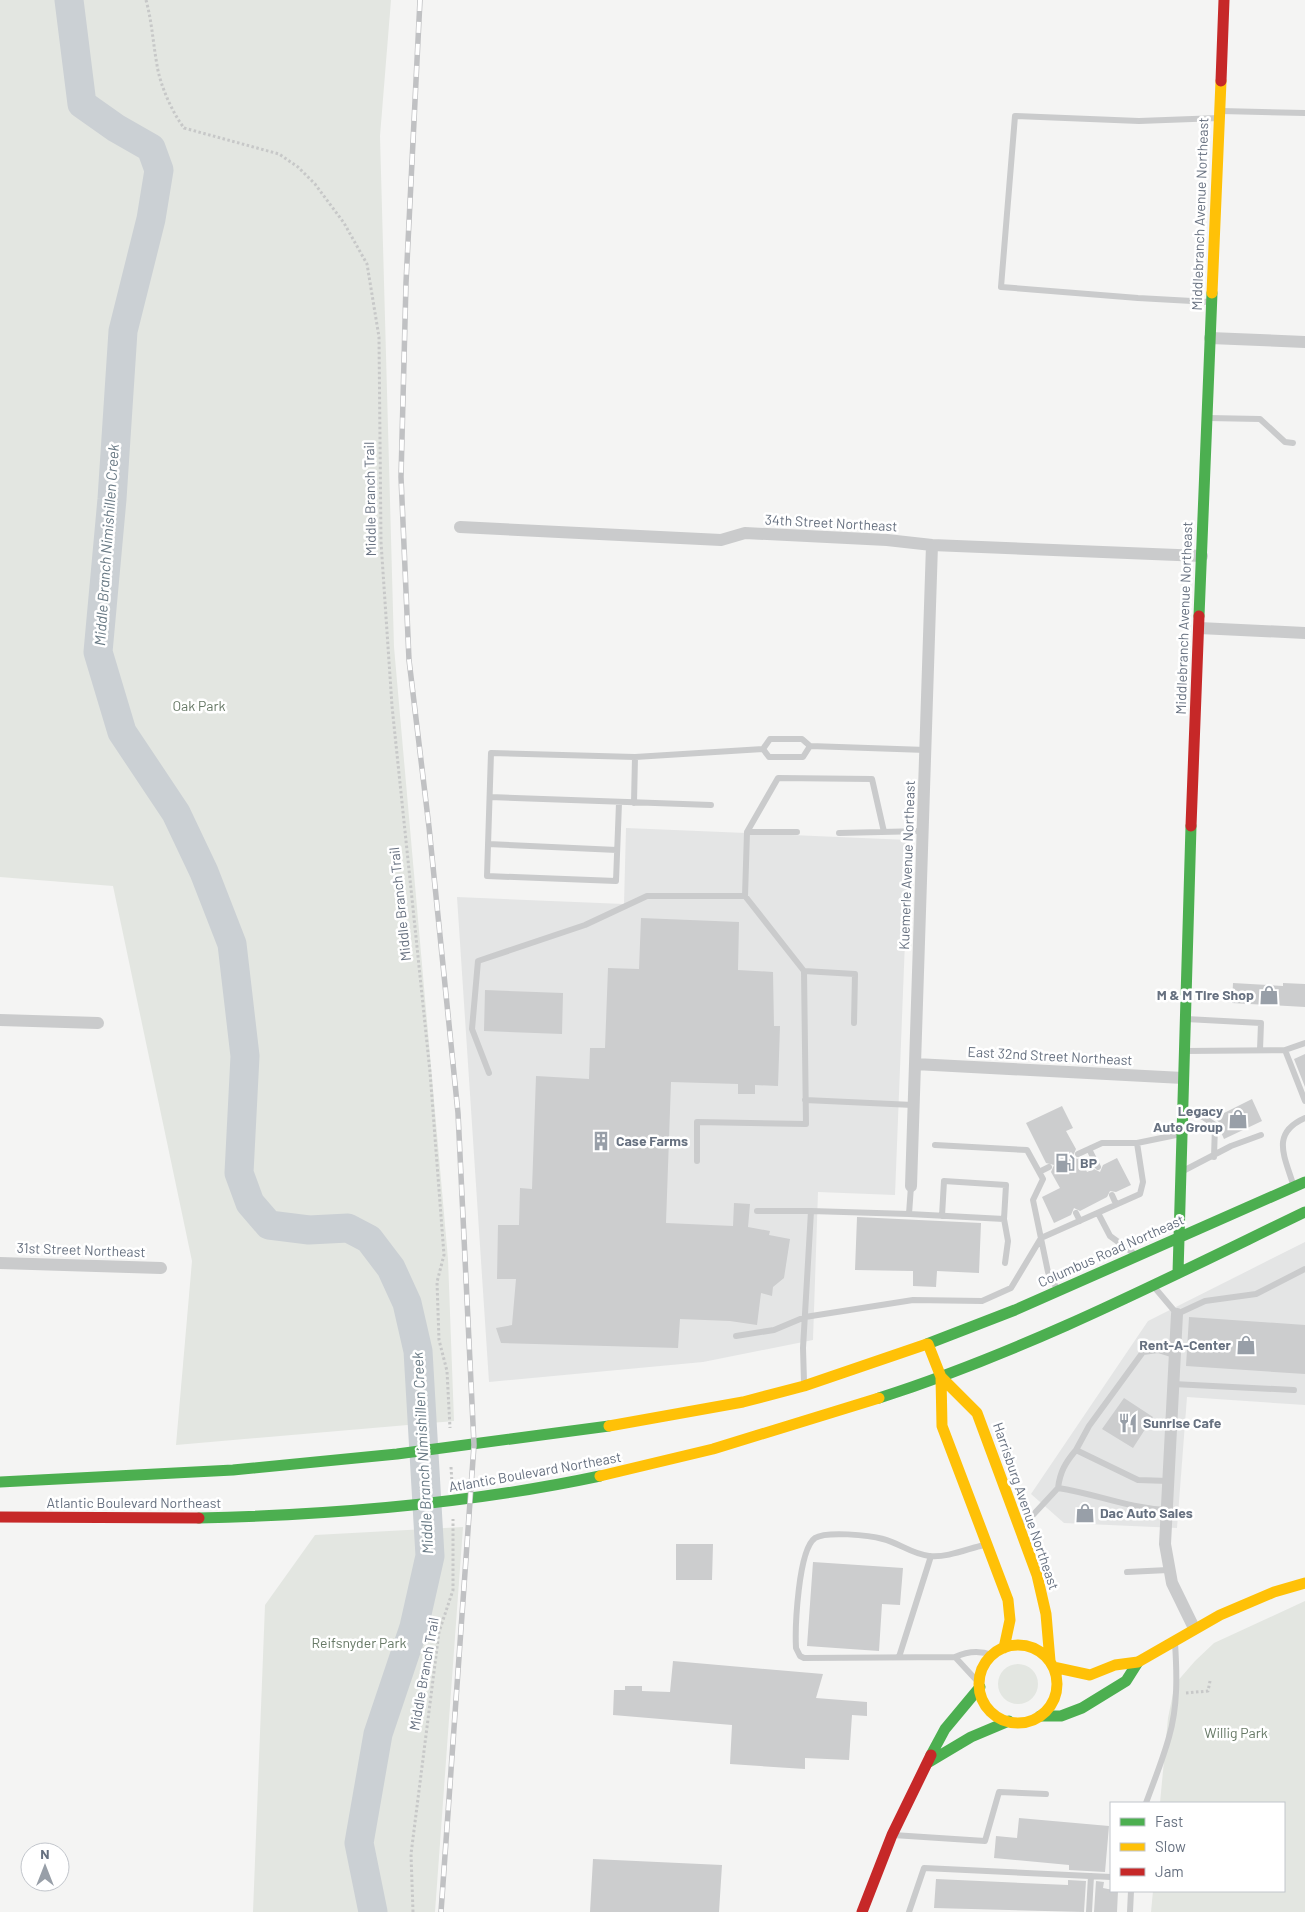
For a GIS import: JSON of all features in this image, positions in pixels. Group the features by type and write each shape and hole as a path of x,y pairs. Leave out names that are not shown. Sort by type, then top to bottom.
{"main road":[{"name":"Middlebranch Avenue Northeast","path":"1179,1238 1199,628 1224,0"},
{"name":"Columbus Road Northeast","path":"928,1344 1058,1292 1300,1185"},
{"path":"941,1377 1152,1284 1305,1212"},
{"path":"1178,1272 1179,1238"},
{"name":"Harrisburg Avenue Northeast","path":"928,1344 941,1377 942,1426 988,1544 1010,1611 1004,1648"},
{"name":"Atlantic Boulevard Northeast","path":"0,1482 233,1470 321,1462 556,1434 715,1408 804,1386 928,1344"},
{"name":"Harrisburg Avenue Northeast","path":"941,1377 978,1413 1019,1525 1043,1599 1052,1664"},
{"name":"Atlantic Boulevard Northeast","path":"0,1517 144,1520 323,1514 444,1502 555,1486 645,1467 723,1447 941,1377"},
{"path":"1138,1662 1126,1682 1092,1703 1065,1715 1040,1716 1025,1722 1009,1721 998,1716 988,1708 982,1698 980,1685 983,1668 992,1655 1004,1648 1016,1646 1029,1647 1041,1652 1052,1664 1078,1674 1090,1674 1115,1666 1138,1662 1194,1628 1247,1603 1305,1585"},
{"path":"1040,1716 1048,1708 1056,1694 1057,1683 1052,1664"},
{"path":"862,1912 892,1835 946,1729 980,1685"},
{"path":"929,1762 971,1737 1009,1721"}],"street":[{"path":"1210,338 1305,342"},
{"name":"34th Street Northeast","path":"460,527 720,540 745,533 887,540 932,545 1202,556"},
{"name":"Kuemerle Avenue Northeast","path":"911,1186 932,545"},
{"path":"1199,628 1305,633"},
{"path":"0,1020 98,1023"},
{"name":"East 32nd Street Northeast","path":"916,1064 1183,1078"},
{"name":"31st Street Northeast","path":"0,1263 161,1268"},
{"path":"1177,1314 1165,1544 1168,1570 1176,1594 1194,1628"}],"lane":[{"path":"1212,302 1001,287 1015,116 1139,121 1219,115 1305,113"},
{"path":"1207,418 1260,420 1285,442 1293,443"},
{"path":"763,749 770,739 802,739 810,746 926,750"},
{"path":"763,749 769,757 803,757 810,746"},
{"path":"619,803 616,881 487,876 491,753 635,758 763,749"},
{"path":"634,803 635,758"},
{"path":"697,1161 697,1122 806,1124 804,971 745,896 747,832 778,778 872,779 884,832"},
{"path":"490,798 711,805"},
{"path":"839,833 923,831"},
{"path":"747,832 797,832"},
{"path":"488,844 617,850"},
{"path":"489,1073 472,1029 478,961 585,925 647,896 745,896"},
{"path":"804,971 855,974 854,1023"},
{"path":"1185,1019 1261,1023 1260,1050"},
{"path":"1184,1051 1285,1050 1305,1043"},
{"path":"1285,1050 1305,1102"},
{"path":"806,1100 913,1105"},
{"path":"1182,1112 1203,1117 1215,1124 1214,1157"},
{"path":"1300,1185 1283,1151 1284,1137 1287,1128 1305,1118"},
{"path":"1078,1154 1102,1144 1137,1143 1182,1134"},
{"path":"1182,1172 1214,1157 1231,1146 1261,1135"},
{"path":"736,1336 774,1330 805,1317 913,1300 982,1301 1011,1288 1041,1238 1140,1194 1143,1182 1137,1143"},
{"path":"935,1145 1027,1150 1042,1180 1033,1200 1048,1272 1058,1292"},
{"path":"1089,1149 1098,1167"},
{"path":"1039,1172 1049,1167"},
{"path":"942,1216 944,1181 1006,1185 1004,1220 1008,1241 1005,1263"},
{"path":"909,1214 911,1186"},
{"path":"1112,1195 1116,1204"},
{"path":"757,1211 909,1214 1004,1220"},
{"path":"804,1386 803,1348 811,1212"},
{"path":"1098,1212 1110,1236 1137,1256"},
{"path":"1076,1213 1080,1220"},
{"path":"1152,1284 1177,1314 1205,1301 1256,1294 1305,1269"},
{"path":"1019,1525 1032,1516 1058,1488 1059,1475 1065,1463 1076,1450 1089,1426 1143,1352 1158,1350 1174,1355"},
{"path":"1173,1384 1294,1390"},
{"path":"1076,1450 1138,1480 1168,1481"},
{"path":"1058,1488 1078,1491 1121,1505 1143,1509 1167,1510"},
{"path":"988,1544 943,1556 931,1556 882,1538 832,1535 817,1537 810,1543 806,1551 802,1569 795,1643 800,1656 804,1658 955,1657 965,1652 983,1652 992,1655"},
{"path":"899,1657 931,1556"},
{"path":"1127,1572 1168,1570"},
{"path":"1146,1802 1170,1736 1176,1694 1175,1639"},
{"path":"955,1657 980,1685"},
{"path":"892,1835 985,1841 999,1792 1046,1794"},
{"path":"909,1912 924,1868 1110,1878"},
{"path":"1089,1912 1090,1876"},
{"path":"1130,1912 1131,1892"}],"path":[{"name":"Middle Branch Trail","path":"146,0 151,18 157,66 163,85 184,128 271,151 298,167 315,184 344,223 367,264 379,337 381,542 384,602 411,907 430,1072 444,1256 443,1264 437,1274 439,1340 447,1371 450,1430"},
{"path":"451,1459 452,1488"},
{"name":"Middle Branch Trail","path":"413,1912 411,1854 439,1632 453,1590 453,1517"},
{"path":"1176,1694 1208,1691 1210,1681"}],"shaded area":[{"path":"626,828 909,840 895,1195 818,1192 813,1340 703,1362 489,1382 457,897 624,904"},
{"path":"1305,1242 1305,1405 1187,1397 1177,1528 1064,1523 1031,1494 1148,1321"}],"green space":[{"name":"Oak Park","path":"0,0 391,0 380,136 394,647 448,1259 454,1421 176,1445 192,1261 113,886 0,877"},
{"name":"Reifsnyder Park","path":"463,1527 435,1912 253,1912 265,1605 315,1535"},
{"name":"Willig Park","path":"1305,1601 1305,1912 1151,1912 1153,1892 1285,1892 1285,1802 1160,1802 1168,1718 1175,1684 1214,1643"},
{"path":"1022,1664 1029,1667 1035,1673 1038,1684 1037,1692 1029,1701 1022,1704 1014,1704 1007,1701 999,1692 998,1680 1001,1673 1010,1665"}],"building":[{"name":"Case Farms","path":"641,918 739,922 738,970 773,972 774,1026 780,1026 778,1086 755,1085 755,1094 738,1094 738,1084 671,1082 666,1223 733,1226 734,1203 750,1204 748,1227 770,1231 769,1235 790,1239 784,1278 773,1287 772,1296 761,1293 757,1325 730,1321 680,1319 678,1348 501,1343 496,1328 512,1325 516,1279 497,1279 498,1225 519,1225 520,1188 532,1189 536,1076 589,1079 590,1048 605,1048 608,968 639,969"},
{"name":"M & M Tire Shop","path":"1233,983 1283,986 1283,983 1305,984 1305,1007 1232,1003"},
{"path":"485,990 563,993 562,1034 484,1031"},
{"path":"1305,1054 1305,1087 1294,1059"},
{"name":"Legacy Auto Group","path":"1252,1099 1262,1121 1224,1139 1220,1130 1220,1123 1214,1118"},
{"name":"BP","path":"1062,1106 1073,1128 1066,1131 1076,1149 1073,1156 1077,1159 1081,1158 1087,1172 1094,1169 1100,1172 1103,1165 1117,1158 1131,1185 1116,1192 1110,1191 1107,1197 1080,1211 1074,1208 1071,1215 1054,1223 1042,1197 1060,1188 1051,1172 1054,1165 1046,1163 1026,1123"},
{"path":"857,1217 981,1223 979,1273 937,1271 936,1287 913,1286 913,1271 855,1270"},
{"name":"Rent-A-Center","path":"1189,1317 1305,1325 1305,1374 1186,1366"},
{"name":"Sunrise Cafe","path":"1124,1398 1153,1417 1133,1448 1102,1429"},
{"path":"676,1544 713,1544 712,1580 676,1580"},
{"path":"813,1562 903,1568 900,1605 882,1604 879,1651 807,1646"},
{"path":"673,1661 823,1674 816,1698 867,1702 867,1716 852,1715 849,1760 805,1758 805,1769 730,1764 732,1725 613,1715 614,1690 625,1690 625,1686 642,1686 642,1691 670,1692"},
{"path":"1019,1818 1109,1826 1105,1872 1069,1870 1069,1865 994,1858 996,1836 1017,1838"},
{"path":"593,1859 722,1865 719,1912 590,1912"},
{"path":"936,1879 1068,1885 1068,1880 1086,1881 1084,1912 934,1908"},
{"path":"1096,1881 1104,1882 1103,1888 1110,1889 1110,1892 1118,1892 1117,1912 1094,1912"}],"waterway":[{"name":"Middle Branch Nimishillen Creek","path":"69,0 82,104 116,128 151,148 159,170 151,219 123,331 112,499 98,652 122,732 176,813 204,872 232,944 245,1056 239,1173 250,1203 269,1225 309,1230 348,1228 369,1239 391,1268 407,1303 418,1351 430,1556 414,1627 378,1734 359,1843 373,1912"}],"railway":[{"path":"420,0 406,283 401,477 409,660 429,827 458,1113 474,1445 441,1912"}],"traffic: fast":[{"path":"1199,616 1212,293"},
{"path":"1178,1273 1191,826"},
{"path":"927,1344 1015,1310 1305,1182"},
{"path":"879,1398 988,1359 1042,1336 1148,1288 1305,1212"},
{"path":"0,1482 233,1470 397,1454 609,1426"},
{"path":"199,1518 350,1511 451,1501 550,1486 600,1476"},
{"path":"1040,1716 1061,1716 1082,1708 1126,1681 1138,1662"},
{"path":"931,1755 945,1729 980,1687"},
{"path":"929,1762 971,1737 1009,1721"}],"traffic: slow":[{"path":"1212,293 1221,81"},
{"path":"609,1426 743,1402 804,1386 927,1344"},
{"path":"928,1344 941,1377 942,1426 1008,1600 1010,1620 1004,1648"},
{"path":"941,1377 977,1413 1037,1575 1046,1614 1050,1661"},
{"path":"600,1476 713,1449 879,1398"},
{"path":"1053,1667 1090,1675 1115,1665 1138,1662 1220,1615 1274,1592 1305,1583"},
{"path":"1018,1645 1033,1648 1045,1657 1054,1669 1057,1684 1054,1699 1045,1711 1033,1720 1018,1723 1003,1720 991,1711 982,1699 979,1684 982,1669 991,1657 1003,1648 1018,1645"}],"traffic: jam":[{"path":"1221,81 1224,0"},
{"path":"1191,826 1199,616"},
{"path":"0,1517 199,1518"},
{"path":"862,1912 892,1835 931,1755"}],"place":[{"name":"M & M Tire Shop","path":"1269,995"},
{"name":"Legacy Auto Group","path":"1238,1119"},
{"name":"Case Farms","path":"601,1141"},
{"name":"BP","path":"1065,1163"},
{"name":"Rent-A-Center","path":"1246,1345"},
{"name":"Sunrise Cafe","path":"1128,1423"},
{"name":"Dac Auto Sales","path":"1085,1513"}]}
